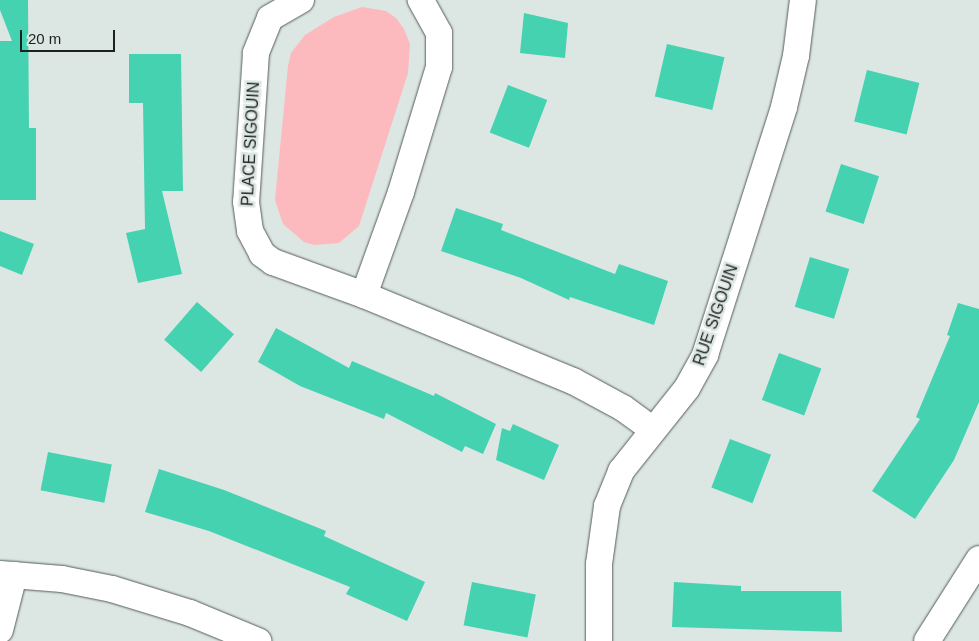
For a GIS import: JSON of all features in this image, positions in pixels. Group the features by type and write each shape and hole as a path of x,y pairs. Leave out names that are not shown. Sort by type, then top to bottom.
{"street":[{"name":"PLACE SIGOUIN","path":"301,0 270,18 256,54 246,202 250,231 262,254 273,262 364,295 573,381 623,408 653,430"},
{"path":"364,295 401,192 439,67 439,33 421,0"},
{"name":"RUE SIGOUIN","path":"600,641 599,564 607,506 621,471 687,388 713,335 784,107 796,56 803,0"},
{"path":"927,641 979,559"},
{"path":"0,630 7,575 62,579 112,589 190,613 258,641"}],"shaded area":[{"path":"362,7 386,11 396,18 404,29 410,44 408,73 359,226 339,243 314,245 304,242 283,224 275,200 288,66 291,53 305,35 334,17"}],"building":[{"path":"0,0 28,0 29,128 36,128 36,200 0,200 0,41 12,41 0,10"},
{"path":"524,13 568,23 565,58 520,53"},
{"path":"667,44 724,57 712,110 655,97"},
{"path":"129,54 181,54 183,191 162,191 182,274 138,283 126,233 145,229 143,103 129,103"},
{"path":"867,70 919,83 907,134 854,121"},
{"path":"508,85 547,100 529,148 490,133"},
{"path":"841,164 879,176 864,224 826,212"},
{"path":"456,208 503,224 501,230 615,274 619,264 668,281 654,325 570,297 569,300 521,278 441,251"},
{"path":"0,231 34,244 22,275 0,266"},
{"path":"810,257 849,269 834,319 795,307"},
{"path":"197,302 234,334 201,372 164,340"},
{"path":"958,303 979,309 979,402 954,460 915,519 872,491 920,419 916,417 950,336 947,335"},
{"path":"276,328 349,368 352,361 434,396 435,393 496,424 483,454 465,446 462,452 386,413 384,419 300,386 258,362"},
{"path":"779,353 821,368 804,415 762,400"},
{"path":"513,424 559,445 544,480 496,460 502,428 510,431"},
{"path":"730,439 771,455 752,503 711,488"},
{"path":"48,452 112,464 104,503 41,490"},
{"path":"159,469 224,490 326,531 324,536 425,582 407,621 346,594 350,587 209,531 145,512"},
{"path":"472,582 536,594 527,638 464,625"},
{"path":"674,582 741,586 741,591 841,591 842,632 672,627"}]}
